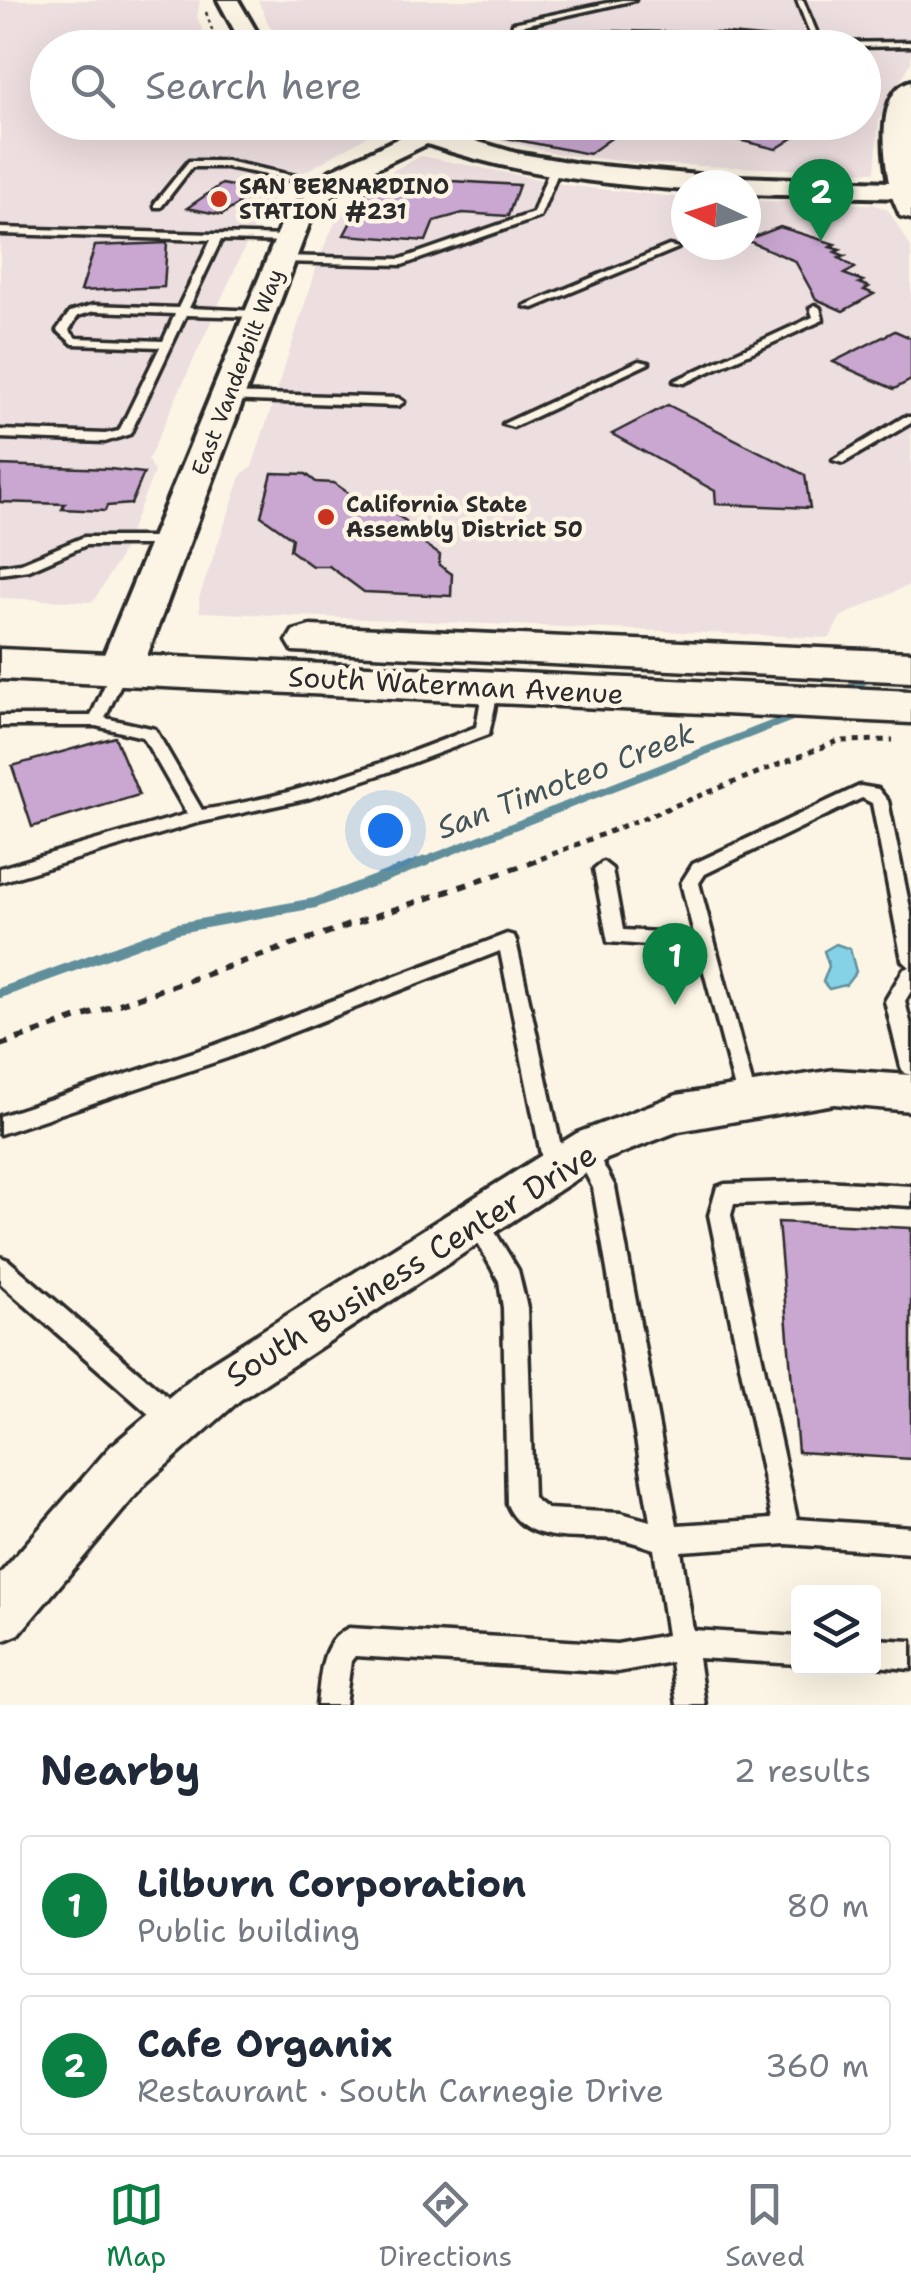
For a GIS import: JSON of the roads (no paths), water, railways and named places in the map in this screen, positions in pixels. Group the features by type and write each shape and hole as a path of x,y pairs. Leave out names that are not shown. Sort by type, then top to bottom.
{"main road":[{"name":"South Waterman Avenue","path":"0,629 127,652 491,687 904,705"},
{"name":"South Waterman Avenue","path":"0,664 127,652 826,663 904,705"}],"street":[{"path":"228,0 242,30"},
{"path":"466,140 555,168 682,182 908,197 895,142 900,112 911,88"},
{"name":"East Vanderbilt Way","path":"127,652 299,216 326,184 412,140"},
{"name":"South Business Center Drive","path":"0,1615 128,1465 223,1383 570,1160 677,1113 834,1087 911,1093"}],"lane":[{"path":"515,30 516,26 632,0"},
{"path":"800,0 815,30"},
{"path":"881,47 911,48"},
{"path":"881,49 911,48"},
{"path":"158,206 189,164 226,164 326,184"},
{"path":"0,230 217,238 402,262 537,215 555,168"},
{"path":"0,434 105,438 124,434 217,238"},
{"path":"529,306 671,249"},
{"path":"166,344 73,340 63,330 74,314 93,308 258,314"},
{"path":"680,381 819,318 815,308"},
{"path":"509,424 642,362"},
{"path":"227,397 398,402"},
{"path":"839,460 908,420"},
{"path":"0,570 24,567 99,538 172,542"},
{"path":"96,720 127,652"},
{"path":"0,875 197,817 233,813 432,751 483,730 491,687"},
{"path":"0,721 96,720 148,733 197,817"},
{"path":"747,1102 690,883 699,868 860,792 872,793 880,801 911,960"},
{"path":"603,869 614,937 705,942"},
{"path":"0,1125 220,1052 507,941 570,1160 604,1187 666,1539 690,1705"},
{"path":"911,974 895,1001 911,1067"},
{"path":"787,1531 720,1215 726,1194 824,1191 911,1196"},
{"path":"475,1219 510,1278 515,1308 520,1504 542,1522 621,1526 666,1539 787,1531 911,1540"},
{"path":"0,1268 178,1422"},
{"path":"331,1705 338,1655 350,1642 617,1658 682,1646 791,1650"},
{"path":"881,1654 911,1655"}],"water":[{"path":"836,944 850,949 856,972 846,985 829,989 823,982 829,966 824,951"}],"waterway":[{"name":"San Timoteo Creek","path":"842,692 877,674"},
{"name":"San Timoteo Creek","path":"420,863 802,713"},
{"name":"San Timoteo Creek","path":"0,993 178,928 315,903 426,861"}],"place":[{"name":"SAN BERNARDINO STATION #231","path":"219,199"},
{"name":"Cafe Organix","path":"821,241"},
{"name":"California State Assembly District 50","path":"326,517"},
{"name":"Lilburn Corporation","path":"675,1005"}]}
